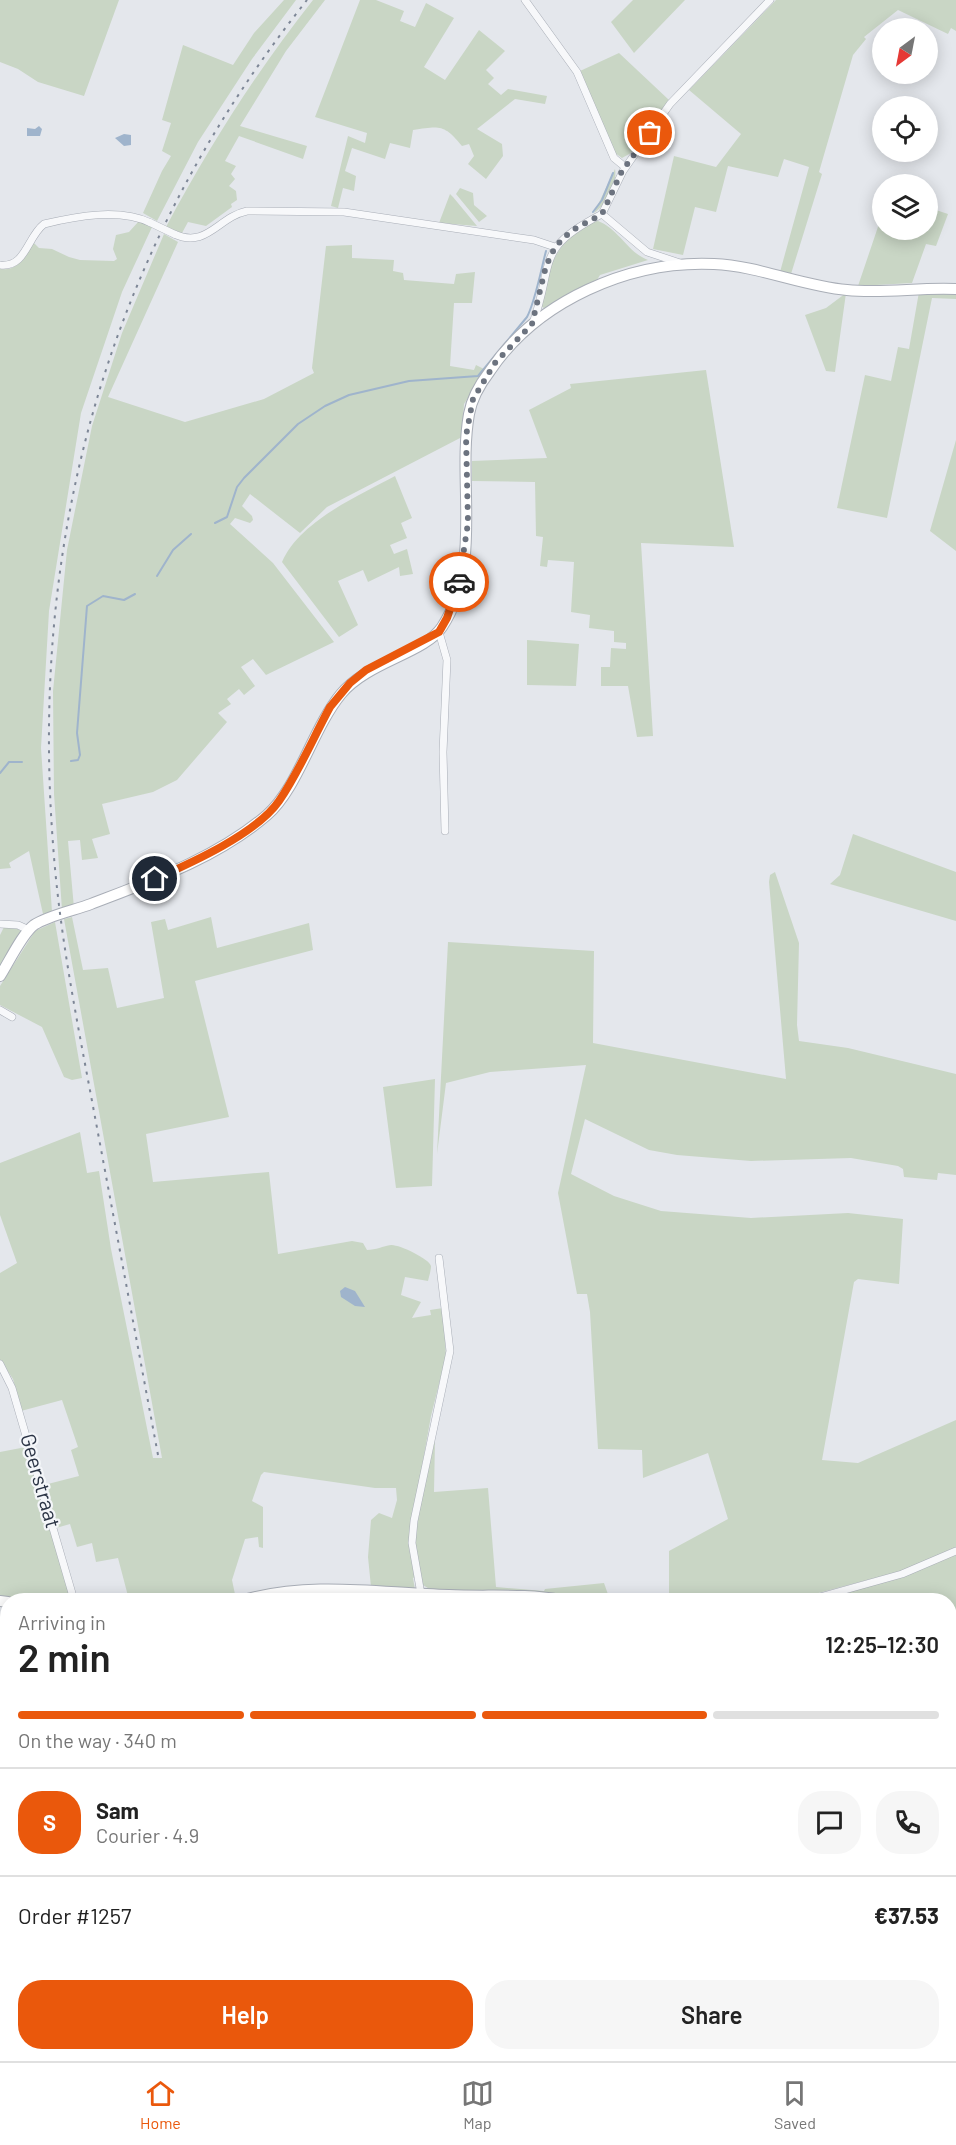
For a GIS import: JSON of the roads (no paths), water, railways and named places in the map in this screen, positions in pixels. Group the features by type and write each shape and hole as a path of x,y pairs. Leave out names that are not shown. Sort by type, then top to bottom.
{"main road":[{"path":"0,976 29,930 37,923 69,914 193,862 267,815 279,801 330,707 350,683 366,670 439,632 454,600 466,546 466,436 473,399 495,363 532,324 600,284 657,268 685,265 718,264 845,290 956,289"},
{"path":"278,1593 303,1588 401,1593"}],"street":[{"path":"525,0 577,72 610,151 625,167"},
{"path":"532,324 546,266 555,247 571,231 602,214 625,167 674,100 770,0"},
{"path":"0,264 12,265 18,261 35,233 45,224 118,215 137,217 187,239 197,238 232,216 247,211 344,212 534,240 555,247"},
{"path":"602,214 640,248 685,265"},
{"path":"439,632 447,660 443,752 446,831"},
{"path":"0,924 18,925 29,930"},
{"path":"0,1010 12,1017"},
{"path":"421,1593 412,1544 414,1521 450,1351 439,1258"},
{"name":"Geerstraat","path":"0,1364 12,1388 72,1593"},
{"path":"834,1593 902,1574 956,1551"}],"water":[{"path":"39,126 42,129 40,136 27,136 27,128 35,129"},
{"path":"124,134 131,135 131,145 124,146 115,138"},
{"path":"345,1287 355,1291 365,1307 355,1306 341,1297 340,1291"}],"waterway":[{"path":"593,212 602,200 613,173"},
{"path":"215,523 227,517 237,487 244,478 298,424 325,406 349,395 409,381 478,376 527,317 546,251"},
{"path":"157,576 173,550 191,534"},
{"path":"71,761 78,760 80,755 77,733 87,606 103,596 124,600 135,594"},
{"path":"0,773 9,762 22,762"}],"railway":[{"path":"158,1455 74,1005 59,908 53,844 49,728 55,614 71,504 98,397 134,293 181,192 239,94 307,0"}]}
